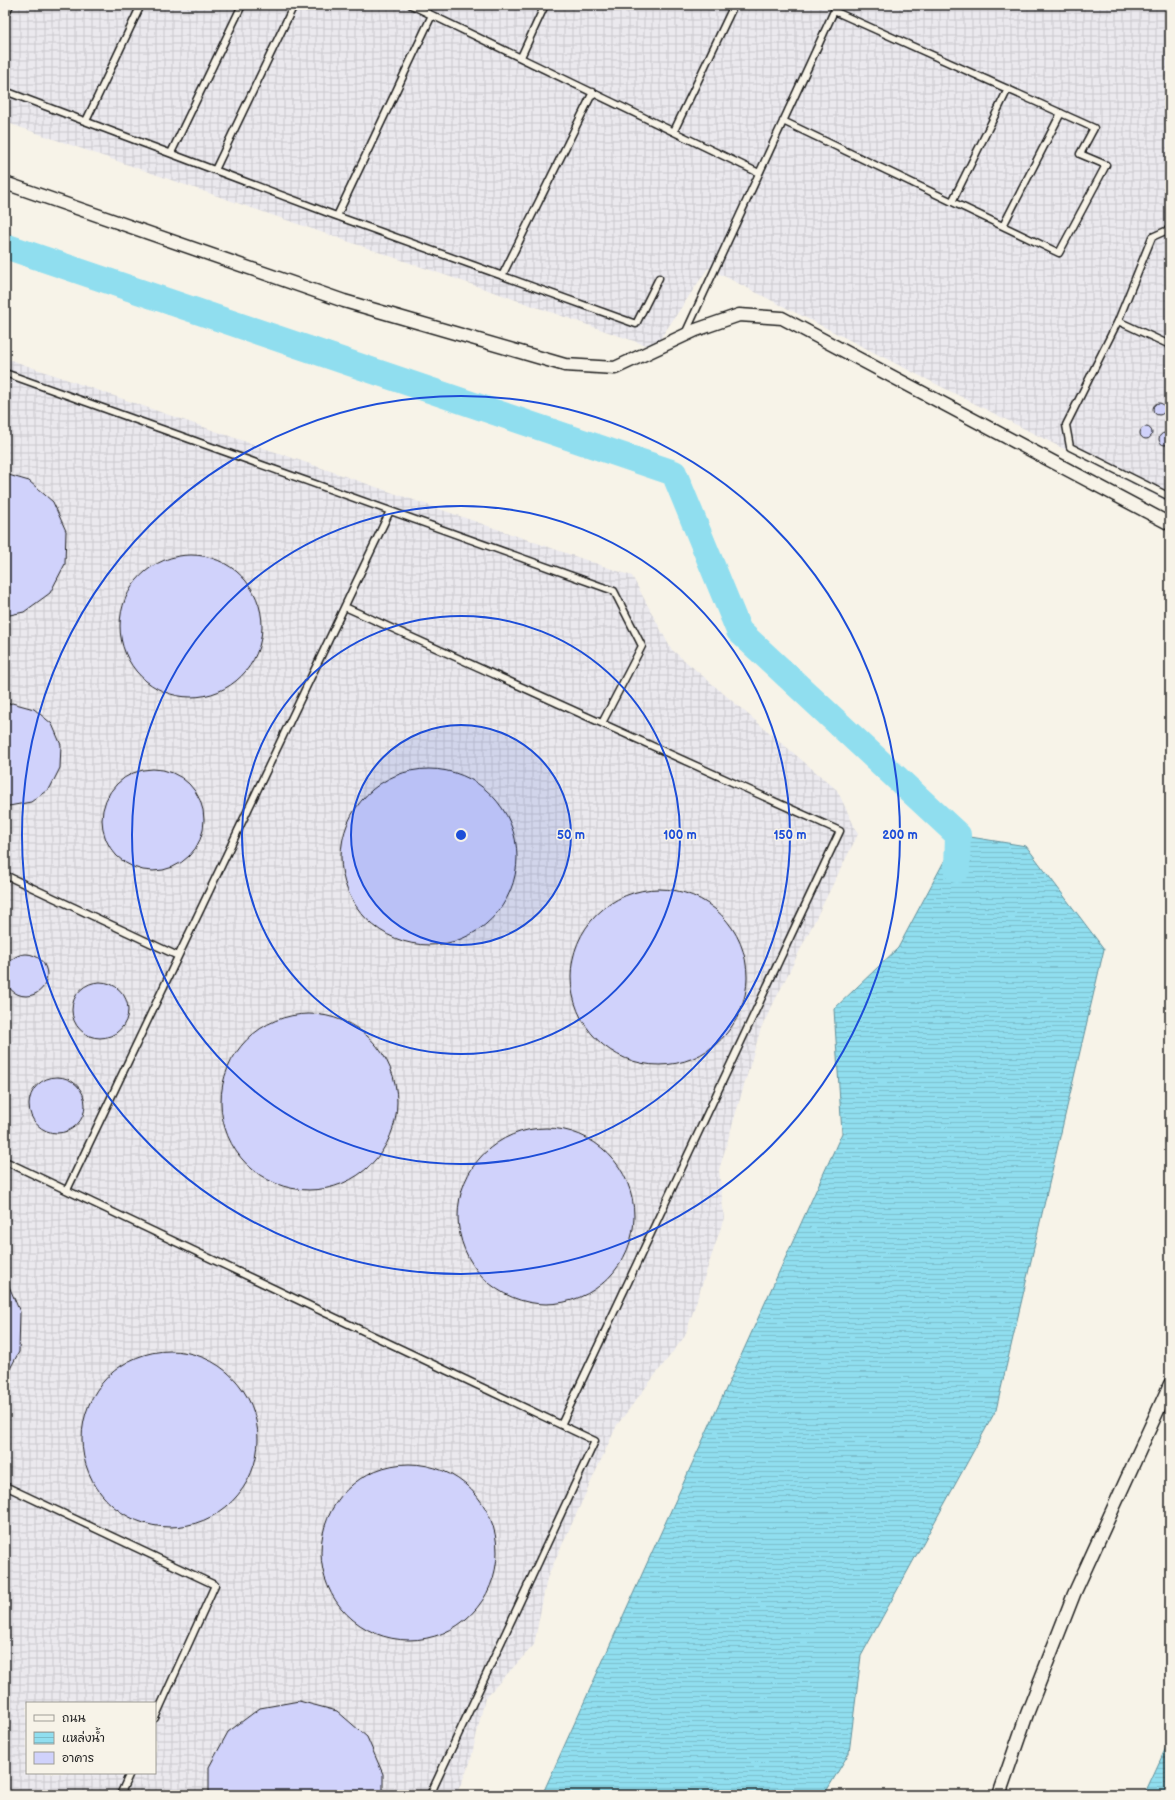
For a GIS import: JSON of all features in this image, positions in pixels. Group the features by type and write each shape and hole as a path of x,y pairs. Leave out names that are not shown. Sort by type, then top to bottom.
{"street":[{"path":"5,183 344,301 565,365 615,368 684,335 739,315 782,318 1170,524"},
{"path":"999,1795 1027,1714 1074,1594 1170,1384"}],"lane":[{"path":"5,15 10,5"},
{"path":"86,121 141,5"},
{"path":"171,153 242,5"},
{"path":"215,170 294,5"},
{"path":"411,5 759,173"},
{"path":"520,57 545,5"},
{"path":"674,131 734,5"},
{"path":"684,335 783,121 834,11 1094,128 1080,154 1106,165 1059,253 783,121"},
{"path":"337,216 432,15"},
{"path":"952,202 1008,89"},
{"path":"5,91 337,216 636,324 659,278"},
{"path":"502,276 593,92"},
{"path":"1003,226 1061,113"},
{"path":"1170,229 1152,236 1118,321 1066,426 1070,447 1170,497"},
{"path":"1118,321 1170,345"},
{"path":"5,373 614,591 642,646 602,724"},
{"path":"67,1190 390,511"},
{"path":"345,606 840,831 561,1425"},
{"path":"5,875 178,956"},
{"path":"5,1161 595,1441 430,1795"},
{"path":"5,1486 215,1585 156,1716"},
{"path":"120,1795 130,1774"}],"shaded area":[{"path":"5,5 1170,5 1170,503 708,268 654,348 5,122"},
{"path":"5,358 632,576 671,649 837,790 858,834 761,1028 719,1170 724,1218 685,1336 617,1425 547,1578 534,1645 485,1698 470,1763 456,1795 5,1795"}],"water":[{"path":"958,835 1026,846 1104,949 996,1410 861,1656 849,1753 824,1795 542,1795 842,1133 834,1009 898,948"},
{"path":"1170,1739 1170,1795 1144,1795"}],"building":[{"path":"1157,403 1161,403 1165,409 1161,415 1157,415 1153,411 1153,407"},
{"path":"1144,427 1148,427 1152,433 1148,439 1144,439 1140,435 1140,431"},
{"path":"1163,433 1167,433 1171,439 1167,445 1163,445 1159,441 1159,437"},
{"path":"5,474 29,481 53,502 66,531 65,564 50,593 24,612 5,616"},
{"path":"184,555 198,555 225,563 246,581 257,599 261,612 261,640 254,660 236,681 225,689 212,694 198,697 184,697 157,689 136,671 128,660 123,647 120,633 120,619 128,592 146,571 157,563 170,558"},
{"path":"12,703 34,709 52,724 61,745 60,768 50,788 31,802 5,806 5,705"},
{"path":"153,769 172,773 189,784 200,801 204,820 200,839 189,856 172,867 153,871 134,867 117,856 106,839 102,820 106,801 117,784 134,773"},
{"path":"420,769 438,769 455,773 470,779 485,789 497,801 507,816 513,831 517,848 517,866 513,883 507,898 497,913 485,925 470,935 455,941 438,945 420,945 403,941 388,935 373,925 361,913 351,898 345,883 341,866 341,848 345,831 351,816 361,801 373,789 388,779 403,773"},
{"path":"650,889 668,889 685,893 700,899 715,909 727,921 737,936 743,951 747,968 747,986 743,1003 737,1018 727,1033 715,1045 700,1055 685,1061 668,1065 650,1065 633,1061 618,1055 603,1045 591,1033 581,1018 575,1003 571,986 571,968 575,951 581,936 591,921 603,909 618,899 633,893"},
{"path":"22,954 30,954 38,957 44,963 47,975 44,987 38,993 30,996 22,996 14,993 8,987 5,979 5,971 8,963 14,957"},
{"path":"95,982 105,982 120,990 126,999 128,1010 126,1021 120,1030 105,1038 95,1038 84,1033 77,1026 72,1015 72,1005 77,994 84,987"},
{"path":"309,1014 335,1018 350,1024 365,1034 377,1046 387,1061 393,1076 397,1102 393,1128 387,1143 377,1158 365,1170 350,1180 335,1186 309,1190 283,1186 268,1180 253,1170 241,1158 231,1143 225,1128 221,1102 225,1076 231,1061 241,1046 253,1034 268,1024 283,1018"},
{"path":"52,1077 62,1077 77,1085 83,1094 85,1105 83,1116 77,1125 62,1133 52,1133 41,1128 34,1121 29,1110 29,1100 34,1089 41,1082"},
{"path":"546,1128 572,1132 587,1138 602,1148 614,1160 624,1175 630,1190 634,1216 630,1242 624,1257 614,1272 602,1284 587,1294 572,1300 546,1304 520,1300 505,1294 490,1284 478,1272 468,1257 462,1242 458,1216 462,1190 468,1175 478,1160 490,1148 505,1138 520,1132"},
{"path":"5,1277 20,1312 19,1352 5,1378"},
{"path":"161,1351 179,1351 196,1355 211,1361 226,1371 238,1383 248,1398 254,1413 258,1430 258,1448 254,1465 248,1480 238,1495 226,1507 211,1517 196,1523 179,1527 161,1527 144,1523 129,1517 114,1507 102,1495 92,1480 86,1465 82,1448 82,1430 86,1413 92,1398 102,1383 114,1371 129,1361 144,1355"},
{"path":"409,1464 435,1468 450,1474 465,1484 477,1496 487,1511 493,1526 497,1552 493,1578 487,1593 477,1608 465,1620 450,1630 435,1636 409,1640 383,1636 368,1630 353,1620 341,1608 331,1593 325,1578 321,1552 325,1526 331,1511 341,1496 353,1484 368,1474 383,1468"},
{"path":"299,1701 337,1711 367,1737 383,1774 383,1795 209,1795 209,1767 228,1732 260,1708"}],"waterway":[{"path":"5,246 674,473 739,631 958,835 957,870"}]}
